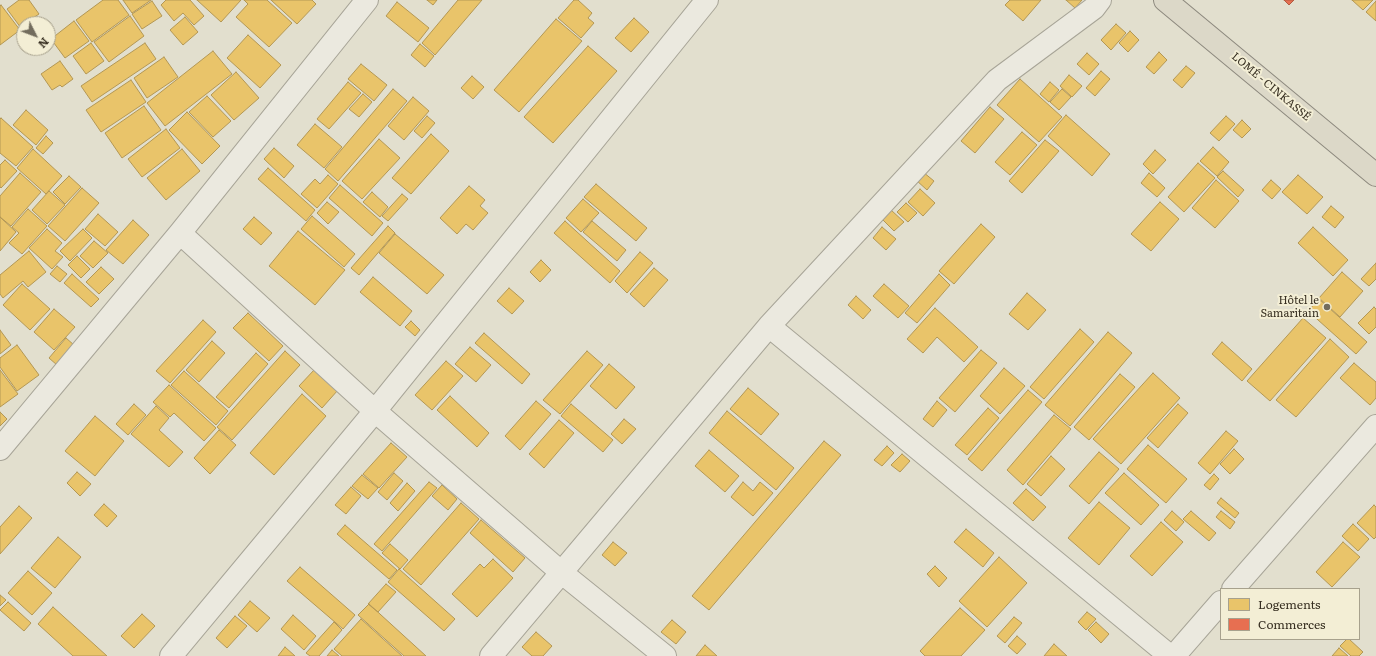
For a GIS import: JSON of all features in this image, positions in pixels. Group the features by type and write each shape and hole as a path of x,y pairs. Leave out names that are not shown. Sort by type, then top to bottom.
{"highway":[{"name":"LOMÉ - CINKASSÉ","path":"1165,0 1376,175"}],"street":[{"path":"0,449 180,233 367,0"},
{"path":"170,656 375,411 707,0"},
{"path":"491,656 769,326 997,80 1094,8 1100,0"},
{"path":"180,233 375,411 562,573 665,656"},
{"path":"769,326 1170,656"},
{"path":"1234,588 1376,426"},
{"path":"1174,656 1220,603"}],"building: Logements":[{"path":"19,0 29,0 39,14 36,16 16,16 16,21 7,9"},
{"path":"103,0 118,0 129,15 92,42 76,20"},
{"path":"123,0 151,0 132,13"},
{"path":"166,0 190,0 204,16 194,25 183,13 174,21 161,5"},
{"path":"197,0 241,0 221,22"},
{"path":"244,0 267,0 292,23 269,47 236,17 248,4"},
{"path":"271,0 312,0 316,4 297,24"},
{"path":"427,0 437,0 433,5"},
{"path":"458,0 482,0 435,55 422,43"},
{"path":"574,0 578,0 592,13 588,18 594,23 581,38 558,18"},
{"path":"1010,0 1041,0 1023,21 1005,5"},
{"path":"1066,0 1082,0 1075,8"},
{"path":"1352,0 1373,0 1363,10"},
{"path":"152,1 162,16 142,29 132,14"},
{"path":"1376,1 1376,21 1366,12"},
{"path":"397,2 429,28 418,42 386,16"},
{"path":"1,5 16,25 16,33 0,45"},
{"path":"130,16 144,36 109,62 94,42"},
{"path":"185,17 198,32 183,45 170,30"},
{"path":"634,18 649,32 631,52 615,38"},
{"path":"556,19 582,41 519,112 494,90"},
{"path":"74,21 89,41 65,58 56,46 56,35"},
{"path":"1116,24 1126,33 1111,50 1101,40"},
{"path":"1130,31 1139,40 1128,52 1119,43"},
{"path":"248,35 281,65 260,88 227,58"},
{"path":"91,43 104,61 86,74 73,56"},
{"path":"145,43 156,59 92,102 81,86"},
{"path":"420,44 434,56 425,67 411,55"},
{"path":"588,46 617,71 553,143 524,117"},
{"path":"213,51 232,74 165,126 147,103"},
{"path":"1159,52 1167,60 1154,74 1146,67"},
{"path":"1087,53 1099,64 1089,75 1077,64"},
{"path":"164,57 178,77 147,98 134,78"},
{"path":"60,61 73,79 62,87 60,85 52,90 41,74"},
{"path":"361,64 387,85 374,101 348,79"},
{"path":"1186,66 1195,73 1182,88 1173,80"},
{"path":"1101,71 1110,79 1095,96 1086,88"},
{"path":"236,72 259,98 234,120 211,95"},
{"path":"1069,75 1082,86 1072,97 1060,86"},
{"path":"472,76 484,87 473,99 461,88"},
{"path":"1020,79 1062,117 1039,142 997,105"},
{"path":"131,80 146,102 101,132 86,110"},
{"path":"348,82 361,93 329,129 317,119"},
{"path":"1050,82 1059,90 1049,102 1040,94"},
{"path":"393,89 407,101 338,181 325,169"},
{"path":"1062,89 1071,97 1059,110 1050,102"},
{"path":"363,94 372,102 359,117 349,109"},
{"path":"207,96 231,121 213,137 189,112"},
{"path":"413,97 429,111 404,140 388,126"},
{"path":"144,106 161,130 122,158 105,133"},
{"path":"990,107 1004,119 975,153 961,141"},
{"path":"26,110 48,130 36,145 13,125"},
{"path":"187,112 220,146 202,164 169,130"},
{"path":"1066,115 1110,154 1092,176 1048,136"},
{"path":"427,116 435,123 422,138 414,131"},
{"path":"1226,116 1235,124 1219,141 1210,133"},
{"path":"1,118 33,147 16,166 0,153"},
{"path":"1242,120 1251,129 1242,138 1233,130"},
{"path":"315,124 342,147 324,168 297,145"},
{"path":"166,129 180,148 142,177 128,159"},
{"path":"1022,132 1037,145 1010,175 995,162"},
{"path":"431,134 449,151 411,194 392,178"},
{"path":"46,136 53,143 43,154 36,148"},
{"path":"379,139 400,158 362,199 342,181"},
{"path":"1045,140 1059,151 1022,193 1009,181"},
{"path":"1213,147 1229,162 1217,176 1200,161"},
{"path":"274,148 294,166 284,178 264,159"},
{"path":"33,149 62,176 46,194 17,168"},
{"path":"182,149 200,171 166,200 147,178"},
{"path":"1155,150 1166,160 1153,174 1143,164"},
{"path":"5,160 17,171 1,188 0,165"},
{"path":"1198,163 1215,178 1184,212 1168,197"},
{"path":"268,168 315,210 306,221 258,179"},
{"path":"1223,171 1244,190 1238,197 1217,177"},
{"path":"923,172 934,181 927,190 916,180"},
{"path":"20,173 41,192 11,226 0,217 0,196"},
{"path":"1149,173 1165,188 1157,197 1141,183"},
{"path":"328,175 338,184 317,208 301,194 315,179 320,184"},
{"path":"1298,175 1323,197 1307,214 1282,192"},
{"path":"69,176 81,187 65,204 53,192"},
{"path":"1216,180 1239,201 1215,228 1192,208"},
{"path":"1271,180 1281,189 1272,199 1262,190"},
{"path":"596,184 647,228 636,241 584,197"},
{"path":"340,185 383,223 372,236 329,198"},
{"path":"469,186 485,200 480,206 488,213 473,230 466,224 457,234 440,218"},
{"path":"82,188 99,203 65,241 48,226"},
{"path":"920,189 935,203 923,216 908,202"},
{"path":"49,191 65,205 47,224 32,210"},
{"path":"372,192 388,207 380,217 363,202"},
{"path":"402,194 408,199 388,221 382,216"},
{"path":"583,199 599,213 581,232 566,218"},
{"path":"327,202 339,212 328,224 317,213"},
{"path":"1160,202 1179,219 1151,251 1131,234"},
{"path":"906,203 917,213 908,222 897,212"},
{"path":"1331,206 1344,217 1335,228 1322,217"},
{"path":"28,209 47,226 22,254 9,243 19,233 12,227"},
{"path":"891,210 904,222 894,231 882,219"},
{"path":"98,214 118,232 105,246 85,229"},
{"path":"312,216 355,254 344,267 301,229"},
{"path":"0,217 16,232 0,251"},
{"path":"254,217 272,233 261,245 243,229"},
{"path":"133,220 149,235 123,264 106,250"},
{"path":"565,221 620,271 610,283 554,233"},
{"path":"592,221 626,250 617,261 583,232"},
{"path":"981,224 995,237 954,284 939,271"},
{"path":"388,226 395,233 359,275 351,268"},
{"path":"882,227 896,239 886,250 873,238"},
{"path":"1313,227 1348,260 1333,276 1298,243"},
{"path":"47,229 62,243 55,251 63,257 52,269 29,248"},
{"path":"83,229 92,238 70,261 60,251"},
{"path":"298,231 345,270 315,305 269,266"},
{"path":"395,234 444,275 427,294 379,253"},
{"path":"94,241 108,253 93,268 80,256"},
{"path":"29,251 46,272 28,287 23,281 3,298 0,294 0,275"},
{"path":"640,252 653,263 627,293 615,281"},
{"path":"77,256 90,269 81,278 68,265"},
{"path":"541,260 551,270 540,282 530,272"},
{"path":"1376,263 1376,279 1369,286 1361,279"},
{"path":"57,266 67,274 60,282 50,274"},
{"path":"101,267 114,279 99,294 86,282"},
{"path":"654,268 668,280 644,307 630,294"},
{"path":"1342,272 1363,291 1340,317 1319,298"},
{"path":"72,274 99,299 91,307 64,283"},
{"path":"939,274 950,285 917,323 905,313"},
{"path":"373,277 412,311 400,326 360,292"},
{"path":"22,284 50,309 30,330 3,305"},
{"path":"884,284 909,306 898,318 873,296"},
{"path":"509,288 524,301 512,314 497,301"},
{"path":"1027,293 1046,310 1028,330 1009,314"},
{"path":"856,296 871,310 863,319 848,305"},
{"path":"1319,299 1367,342 1356,354 1308,311"},
{"path":"1374,307 1376,309 1376,327 1369,334 1358,323"},
{"path":"935,308 978,347 964,362 937,337 923,353 907,339"},
{"path":"54,309 75,327 54,350 34,332"},
{"path":"248,313 283,346 269,361 233,328"},
{"path":"1303,318 1326,338 1270,401 1247,381"},
{"path":"203,320 216,332 170,383 156,371"},
{"path":"411,321 420,330 415,336 405,327"},
{"path":"1080,329 1094,342 1044,399 1030,387"},
{"path":"0,330 11,345 0,354"},
{"path":"1108,332 1132,353 1070,426 1045,405"},
{"path":"484,333 530,374 522,384 475,343"},
{"path":"66,338 74,345 57,365 49,358"},
{"path":"1330,339 1349,357 1296,417 1276,400"},
{"path":"212,341 225,353 199,382 186,370"},
{"path":"1222,342 1252,369 1242,381 1212,354"},
{"path":"17,345 39,375 17,391 0,367 0,358"},
{"path":"470,347 491,365 476,382 455,364"},
{"path":"981,350 997,363 955,412 939,398"},
{"path":"285,351 300,365 232,440 217,427"},
{"path":"587,351 603,365 560,414 543,400"},
{"path":"256,353 268,364 229,408 216,397"},
{"path":"446,361 463,376 432,410 415,395"},
{"path":"1354,363 1376,382 1376,398 1370,405 1340,378"},
{"path":"609,364 635,387 616,409 590,386"},
{"path":"1004,368 1025,386 1000,414 980,396"},
{"path":"315,369 338,390 322,408 299,386"},
{"path":"0,370 18,394 0,407"},
{"path":"184,371 228,411 216,425 171,385"},
{"path":"1153,373 1180,398 1121,464 1093,439"},
{"path":"1120,374 1135,387 1089,440 1074,427"},
{"path":"169,385 216,428 204,441 174,413 170,417 153,402"},
{"path":"748,388 779,414 761,435 730,409"},
{"path":"1028,390 1042,402 982,471 968,459"},
{"path":"302,394 326,416 274,475 250,453"},
{"path":"450,396 489,433 477,447 437,410"},
{"path":"536,401 551,414 520,450 505,436"},
{"path":"937,401 947,410 933,427 923,419"},
{"path":"134,404 146,415 128,435 116,424"},
{"path":"571,404 613,440 603,452 561,416"},
{"path":"1178,404 1188,413 1158,448 1147,438"},
{"path":"156,406 169,418 159,430 183,452 169,467 131,434"},
{"path":"988,408 999,418 967,455 955,445"},
{"path":"727,411 794,468 776,490 709,433"},
{"path":"0,412 7,419 0,426"},
{"path":"1054,415 1071,429 1023,485 1007,470"},
{"path":"95,416 124,441 95,476 65,451"},
{"path":"624,419 636,429 622,444 611,434"},
{"path":"559,420 574,433 544,468 529,454"},
{"path":"219,430 236,445 210,474 194,458"},
{"path":"1226,431 1238,441 1210,474 1198,463"},
{"path":"824,441 841,455 709,610 692,596"},
{"path":"391,443 407,457 379,488 363,474"},
{"path":"1148,445 1187,479 1166,503 1127,469"},
{"path":"887,446 894,453 882,466 874,460"},
{"path":"1234,449 1244,459 1230,474 1220,464"},
{"path":"709,450 739,476 725,492 695,466"},
{"path":"1099,452 1119,469 1089,504 1069,486"},
{"path":"902,454 910,461 900,472 891,465"},
{"path":"1051,456 1065,469 1041,496 1027,484"},
{"path":"77,472 91,484 80,496 67,483"},
{"path":"394,473 403,481 387,500 378,492"},
{"path":"1124,473 1159,505 1141,525 1105,493"},
{"path":"1214,474 1219,479 1210,490 1204,485"},
{"path":"362,475 378,488 368,499 352,486"},
{"path":"429,482 437,488 382,551 374,544"},
{"path":"743,482 753,491 760,482 773,493 753,516 731,497"},
{"path":"407,483 415,491 398,511 390,503"},
{"path":"442,485 457,499 448,510 432,496"},
{"path":"351,487 361,496 346,514 335,505"},
{"path":"1026,489 1046,507 1033,521 1013,503"},
{"path":"1221,498 1239,513 1235,518 1217,503"},
{"path":"1099,502 1130,528 1099,565 1068,538"},
{"path":"461,503 479,519 421,585 403,569"},
{"path":"104,504 117,516 107,527 94,515"},
{"path":"1374,505 1376,507 1376,537 1374,539 1357,523"},
{"path":"19,506 32,518 0,554 0,527"},
{"path":"1172,511 1184,522 1176,531 1164,520"},
{"path":"1191,511 1216,533 1209,541 1183,519"},
{"path":"1221,511 1235,522 1230,529 1216,517"},
{"path":"481,520 525,558 513,572 470,533"},
{"path":"1161,522 1183,542 1152,576 1130,556"},
{"path":"1353,524 1369,539 1358,551 1342,536"},
{"path":"345,525 397,570 389,579 337,534"},
{"path":"966,529 994,553 983,567 954,542"},
{"path":"58,537 81,557 55,588 31,568"},
{"path":"613,542 627,553 615,566 602,555"},
{"path":"1343,542 1360,557 1332,587 1316,572"},
{"path":"390,544 408,560 400,569 382,553"},
{"path":"999,557 1027,583 987,627 959,601"},
{"path":"493,559 513,578 477,617 452,594 480,564 484,568"},
{"path":"935,566 947,578 939,587 927,574"},
{"path":"300,567 355,615 343,629 287,581"},
{"path":"399,569 455,619 444,631 388,582"},
{"path":"28,571 52,593 32,615 8,593"},
{"path":"386,584 396,592 378,612 368,604"},
{"path":"0,595 6,600 0,606"},
{"path":"250,601 270,618 257,632 238,615"},
{"path":"8,602 31,623 24,631 0,610"},
{"path":"369,604 426,656 404,656 358,615"},
{"path":"53,607 107,656 73,656 38,624"},
{"path":"960,608 985,630 961,656 925,656 920,651"},
{"path":"1087,612 1096,619 1086,630 1078,622"},
{"path":"142,614 155,626 134,648 121,636"},
{"path":"293,615 316,636 304,650 281,629"},
{"path":"235,616 247,626 227,648 216,638"},
{"path":"1014,617 1022,623 1005,643 997,636"},
{"path":"361,619 402,656 342,656 334,649"},
{"path":"672,620 686,632 676,644 661,632"},
{"path":"334,622 342,630 319,656 310,656 306,653"},
{"path":"1096,622 1109,634 1101,643 1088,630"},
{"path":"536,632 552,646 543,656 532,656 522,647"},
{"path":"1017,636 1026,644 1017,654 1008,646"},
{"path":"1346,640 1350,640 1363,652 1359,656 1351,656 1340,646"},
{"path":"1054,644 1067,656 1044,656"},
{"path":"705,645 717,656 696,656"},
{"path":"285,647 295,656 278,656"},
{"path":"1339,648 1348,656 1332,656"},
{"path":"332,650 339,656 327,656"}],"building: Commerces":[{"path":"1284,0 1294,0 1289,5"}],"place":[{"name":"Hôtel le Samaritain","path":"1327,307"}]}
